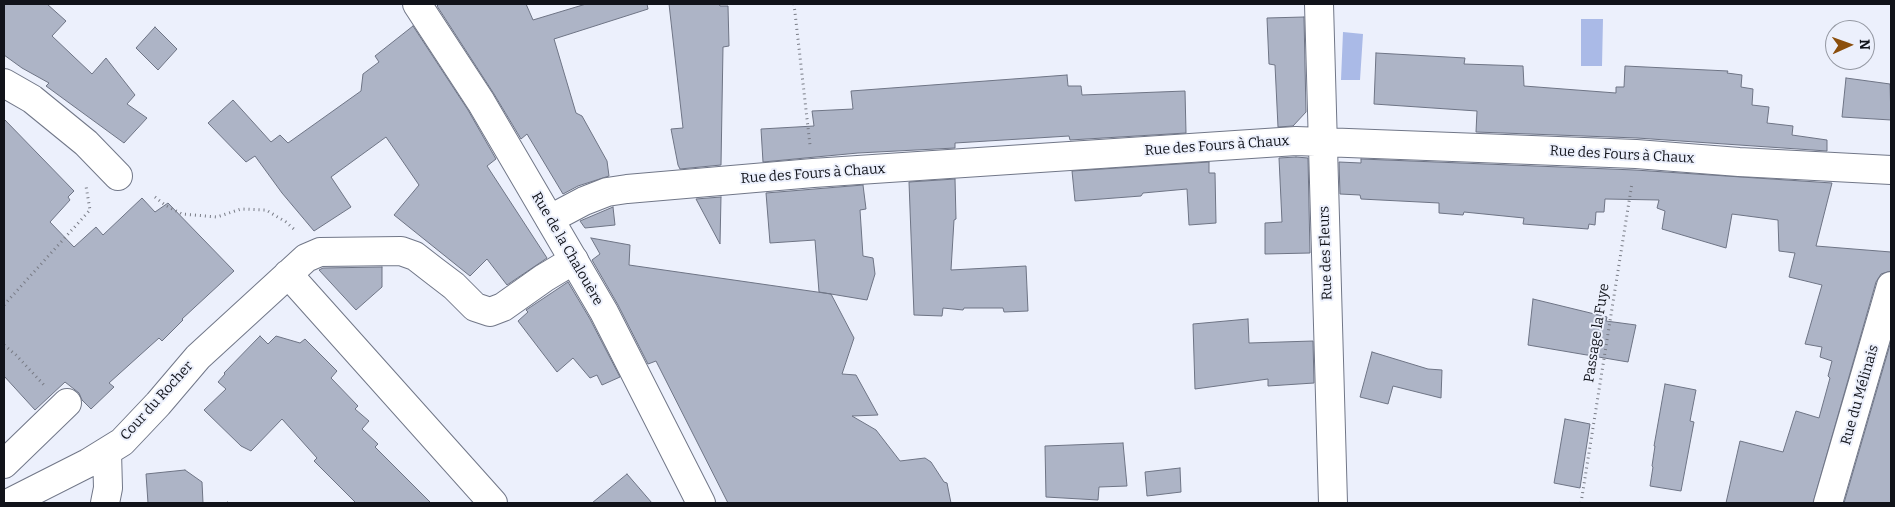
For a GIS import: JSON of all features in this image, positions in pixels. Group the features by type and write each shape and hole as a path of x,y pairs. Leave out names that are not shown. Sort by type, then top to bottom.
{"street":[{"name":"Rue de la Chalouère","path":"417,4 476,94 604,312 701,503"},
{"name":"Rue des Fleurs","path":"1319,4 1333,503"},
{"path":"4,84 32,99 86,144 118,176"},
{"name":"Rue des Fours à Chaux","path":"550,219 584,201 608,192 626,189 813,173 1296,141 1636,154 1739,162 1891,170"},
{"name":"Cour du Rocher","path":"9,503 59,478 122,442 198,357 306,258 320,252 401,250 415,256 454,286 475,307 490,312 503,307 544,278 574,260"},
{"path":"288,274 494,503"},
{"name":"Rue du Mélinais","path":"1828,503 1891,286"},
{"path":"4,464 56,395"},
{"path":"105,503 108,488 107,452"}],"path":[{"path":"794,4 813,173"},
{"name":"Passage la Fuye","path":"1581,503 1633,175"},
{"path":"155,197 182,214 216,217 241,209 266,210 286,222 301,235"},
{"path":"4,304 90,210"},
{"path":"4,344 56,395"}],"water":[{"path":"1581,19 1603,19 1602,66 1581,66"},
{"path":"1343,32 1363,34 1360,80 1341,80"}],"building":[{"path":"4,4 47,4 66,21 52,36 92,74 106,58 135,95 127,104 147,118 124,143 46,86 49,83 22,68 4,55"},
{"path":"439,4 526,4 533,20 586,4 647,4 648,9 554,39 576,113 582,116 607,161 609,176 578,186 563,194 527,134 521,139 437,6"},
{"path":"669,4 719,4 720,6 728,6 729,46 723,47 721,165 680,169 678,165 671,129 683,128"},
{"path":"1304,17 1306,112 1293,126 1278,127 1275,65 1269,64 1267,18"},
{"path":"413,26 468,110 496,159 487,166 547,258 507,285 487,259 470,276 394,215 419,185 386,137 331,177 351,207 314,231 282,193 255,156 246,162 208,123 233,100 271,142 280,135 288,143 361,91 363,74 379,62 375,56"},
{"path":"155,27 177,49 158,70 136,48"},
{"path":"1376,53 1465,58 1464,64 1523,66 1524,86 1616,93 1616,87 1624,87 1625,66 1728,71 1727,73 1742,75 1741,87 1753,89 1752,105 1769,107 1767,123 1793,126 1792,135 1827,140 1827,151 1637,138 1476,132 1477,111 1374,104"},
{"path":"1067,75 1068,86 1081,86 1082,95 1185,91 1186,133 1070,140 1069,136 955,143 955,148 858,153 763,162 761,129 814,126 812,111 853,109 851,91"},
{"path":"1846,78 1890,84 1891,120 1842,117"},
{"path":"4,119 74,191 68,197 70,200 50,222 74,247 96,227 103,235 142,198 155,212 168,203 234,271 182,319 162,341 159,338 109,383 114,387 91,409 82,400 79,393 65,382 35,410 4,376"},
{"path":"1279,158 1308,158 1310,253 1265,254 1265,223 1282,222"},
{"path":"1361,159 1635,170 1832,183 1816,246 1891,252 1891,271 1881,274 1876,282 1813,503 1726,503 1740,441 1783,452 1796,411 1819,418 1830,378 1828,376 1832,361 1820,357 1822,347 1805,344 1822,285 1789,277 1795,253 1779,251 1778,220 1732,214 1726,248 1662,229 1665,211 1657,208 1659,200 1605,199 1604,212 1596,212 1595,225 1589,224 1588,229 1523,224 1524,218 1464,212 1463,215 1439,213 1439,203 1361,199 1360,195 1340,194 1339,162 1361,163"},
{"path":"1209,162 1209,173 1215,173 1216,223 1189,225 1187,189 1143,193 1141,196 1075,201 1072,171"},
{"path":"955,179 956,219 954,220 951,270 1026,266 1028,311 1004,312 1003,308 964,308 963,310 943,308 942,316 914,315 909,182"},
{"path":"863,185 866,209 860,210 863,256 873,258 875,274 867,300 819,292 815,240 770,243 766,193"},
{"path":"721,197 720,244 696,199"},
{"path":"613,207 615,225 585,228 580,221"},
{"path":"591,238 630,245 629,265 831,294 854,338 842,374 856,375 878,415 852,416 876,430 900,461 925,458 931,462 944,482 947,483 951,503 728,503 656,361 648,364 618,305 592,260 600,254"},
{"path":"382,267 382,287 356,310 319,270 323,268"},
{"path":"568,282 590,319 620,377 602,385 597,375 590,378 573,358 557,372 518,321 528,312 526,310"},
{"path":"1533,299 1607,317 1606,321 1636,325 1628,362 1528,345"},
{"path":"1248,319 1249,343 1313,341 1314,383 1268,386 1268,379 1195,389 1193,324"},
{"path":"260,336 268,344 276,336 300,343 305,339 337,371 331,378 358,406 355,409 369,421 362,429 378,444 375,447 431,503 356,503 314,461 317,458 282,419 251,451 241,446 204,410 226,389 218,382 224,373"},
{"path":"1891,341 1891,503 1844,503"},
{"path":"1372,352 1428,369 1442,370 1441,398 1393,386 1388,404 1360,397"},
{"path":"1665,384 1696,390 1690,421 1694,422 1681,491 1650,486 1654,446"},
{"path":"1565,419 1590,424 1580,488 1554,483"},
{"path":"1123,443 1127,486 1099,487 1098,500 1046,497 1045,446"},
{"path":"1180,468 1181,492 1147,496 1145,472"},
{"path":"185,470 202,482 203,503 148,503 146,474"},
{"path":"627,474 652,503 592,503"}]}
